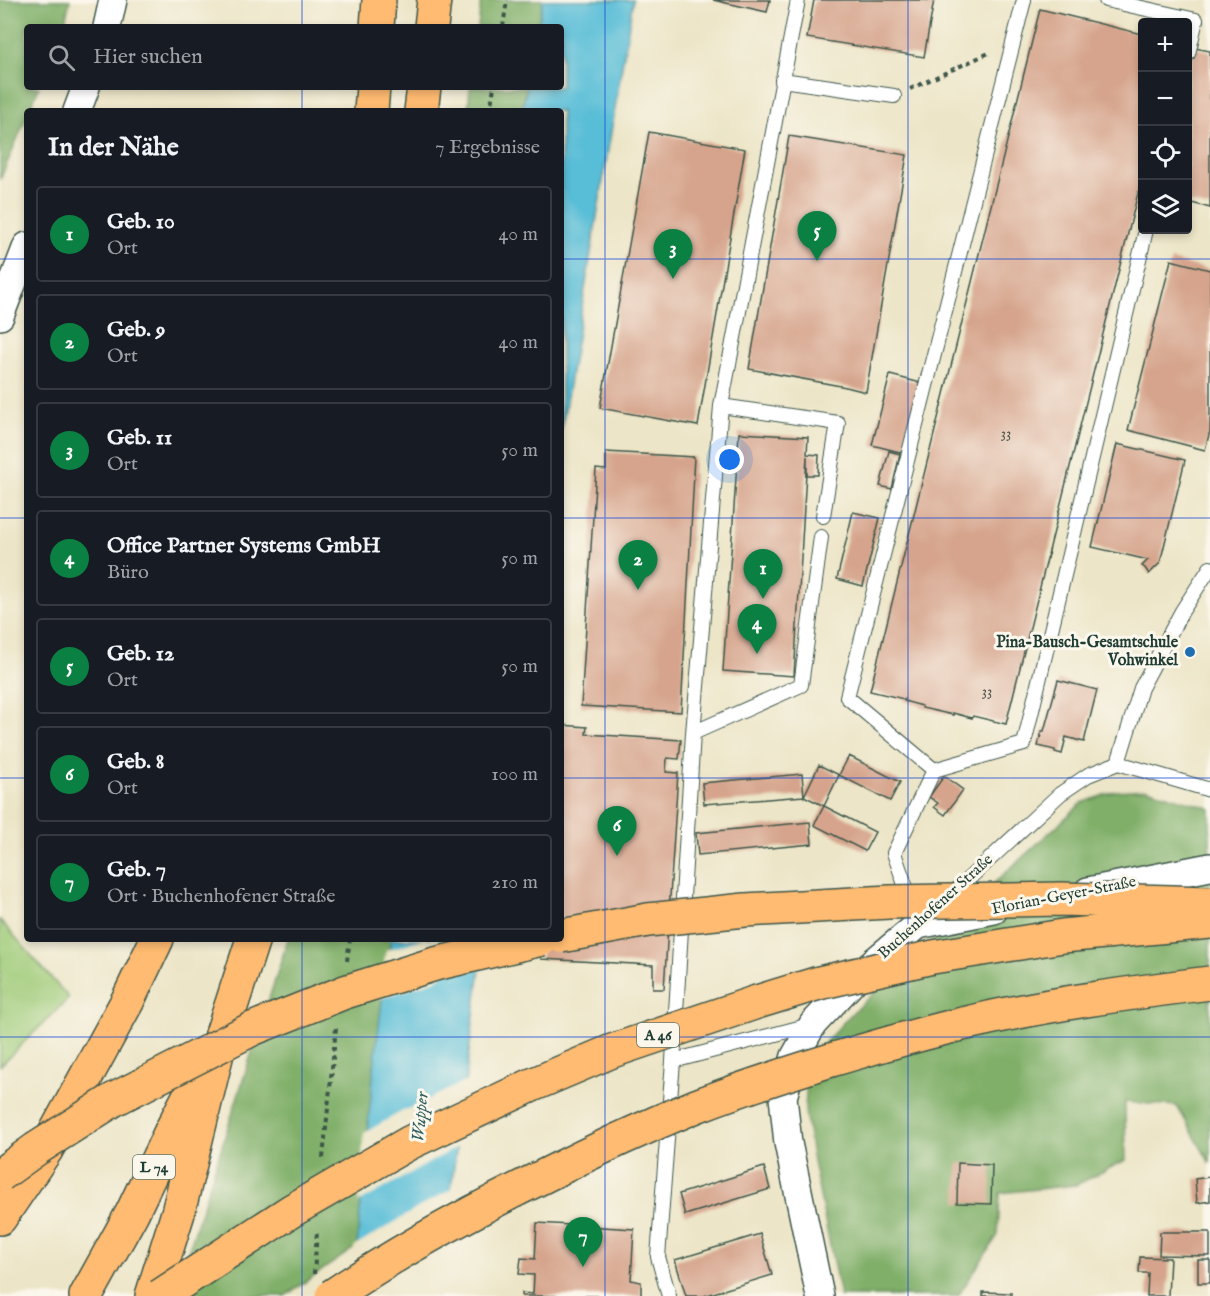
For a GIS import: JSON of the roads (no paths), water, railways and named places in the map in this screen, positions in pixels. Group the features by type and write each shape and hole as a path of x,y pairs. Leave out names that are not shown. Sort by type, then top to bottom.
{"highway":[{"path":"357,24 358,0"},
{"path":"377,24 379,0"},
{"path":"431,24 434,0"},
{"path":"352,108 353,90"},
{"path":"371,108 372,90"},
{"path":"421,108 424,90"},
{"path":"564,935 648,920 745,910 889,902 1061,899 1210,903"},
{"name":"A 46","path":"160,1296 291,1211 409,1143 532,1085 612,1051 798,989 933,957 1063,936 1210,922"},
{"path":"0,1218 46,1150 128,1000 156,942"},
{"name":"L 74","path":"152,1296 178,1213 221,1037 252,942"},
{"path":"0,1175 113,1100 252,1029 345,992 435,964 529,942"},
{"path":"322,1290 375,1267 488,1203 614,1141 698,1105 764,1082 877,1046 967,1023 1060,1005 1210,983"},
{"name":"L 74","path":"86,1296 132,1213 172,1129 221,1037"}],"street":[{"path":"108,24 113,0"},
{"path":"78,108 85,90"},
{"path":"0,316 24,254"},
{"name":"Florian-Geyer-Straße","path":"918,925 1210,867"},
{"name":"Buchenhofener Straße","path":"820,1296 788,1143 783,1097 795,1056 813,1024 864,970 918,925"}],"lane":[{"path":"669,1296 658,1257 673,1061 693,733 720,406 798,0"},
{"path":"934,770 847,697 1024,0"},
{"path":"1106,0 1187,18"},
{"path":"1192,19 1196,20 1192,37"},
{"path":"782,80 894,96"},
{"path":"918,925 894,853 934,770 1024,744 1145,234"},
{"path":"720,406 838,423 823,516"},
{"path":"693,733 801,685 820,537"},
{"path":"1210,568 1182,611 1141,688 1118,763 1210,790"},
{"name":"Buchenhofener Straße","path":"918,925 1060,794 1088,775 1118,763"},
{"path":"673,1061 813,1024"}],"water":[{"path":"543,0 633,0 564,415 564,108 523,108 526,90 564,90 564,24 539,24"},
{"name":"Wupper","path":"391,942 484,942 437,1296 357,1246 367,1130"}],"place":[{"name":"Geb. 12","path":"817,261"},
{"name":"Geb. 11","path":"673,279"},
{"name":"Geb. 9","path":"638,590"},
{"name":"Geb. 10","path":"763,599"},
{"name":"Pina-Bausch-Gesamtschule Vohwinkel","path":"1190,652"},
{"name":"Office Partner Systems GmbH","path":"757,654"},
{"name":"Geb. 8","path":"617,856"},
{"name":"Geb. 7","path":"583,1267"}]}
